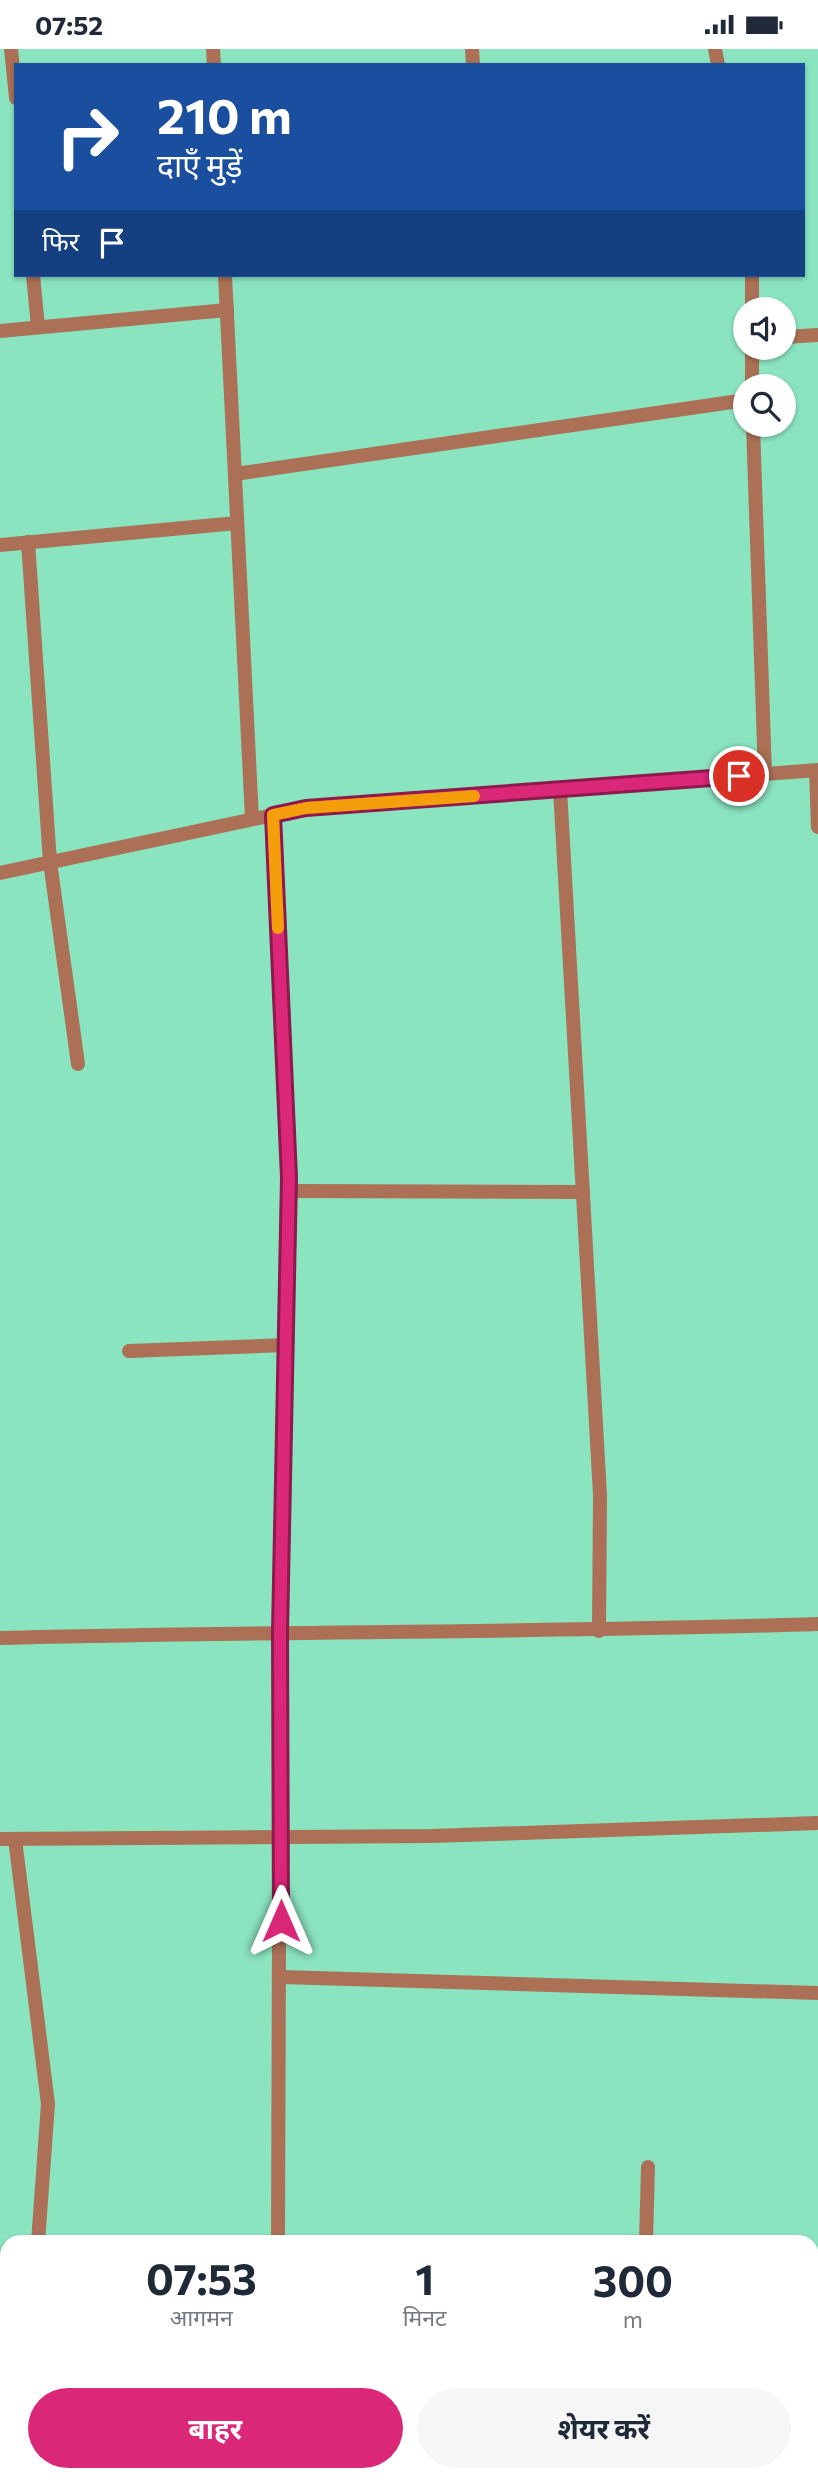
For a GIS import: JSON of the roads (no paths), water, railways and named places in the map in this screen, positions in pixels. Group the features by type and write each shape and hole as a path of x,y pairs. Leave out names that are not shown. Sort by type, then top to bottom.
{"street":[{"path":"11,49 14,78"},
{"path":"33,277 38,327"},
{"path":"225,277 252,819"},
{"path":"752,277 752,297"},
{"path":"0,331 227,310"},
{"path":"796,336 818,335"},
{"path":"235,474 733,402"},
{"path":"753,437 765,774"},
{"path":"0,545 237,523"},
{"path":"28,542 50,862 78,1064"},
{"path":"0,873 306,808 817,770 818,827"},
{"path":"560,789 600,1495 599,1631"},
{"path":"273,815 289,1191 280,1632 278,2235"},
{"path":"289,1191 583,1192"},
{"path":"129,1351 286,1345"},
{"path":"0,1638 280,1632 599,1631 818,1624"},
{"path":"39,2235 48,2104 7,1839 432,1836 818,1822"},
{"path":"281,1977 818,1993"},
{"path":"646,2235 648,2167"}]}
